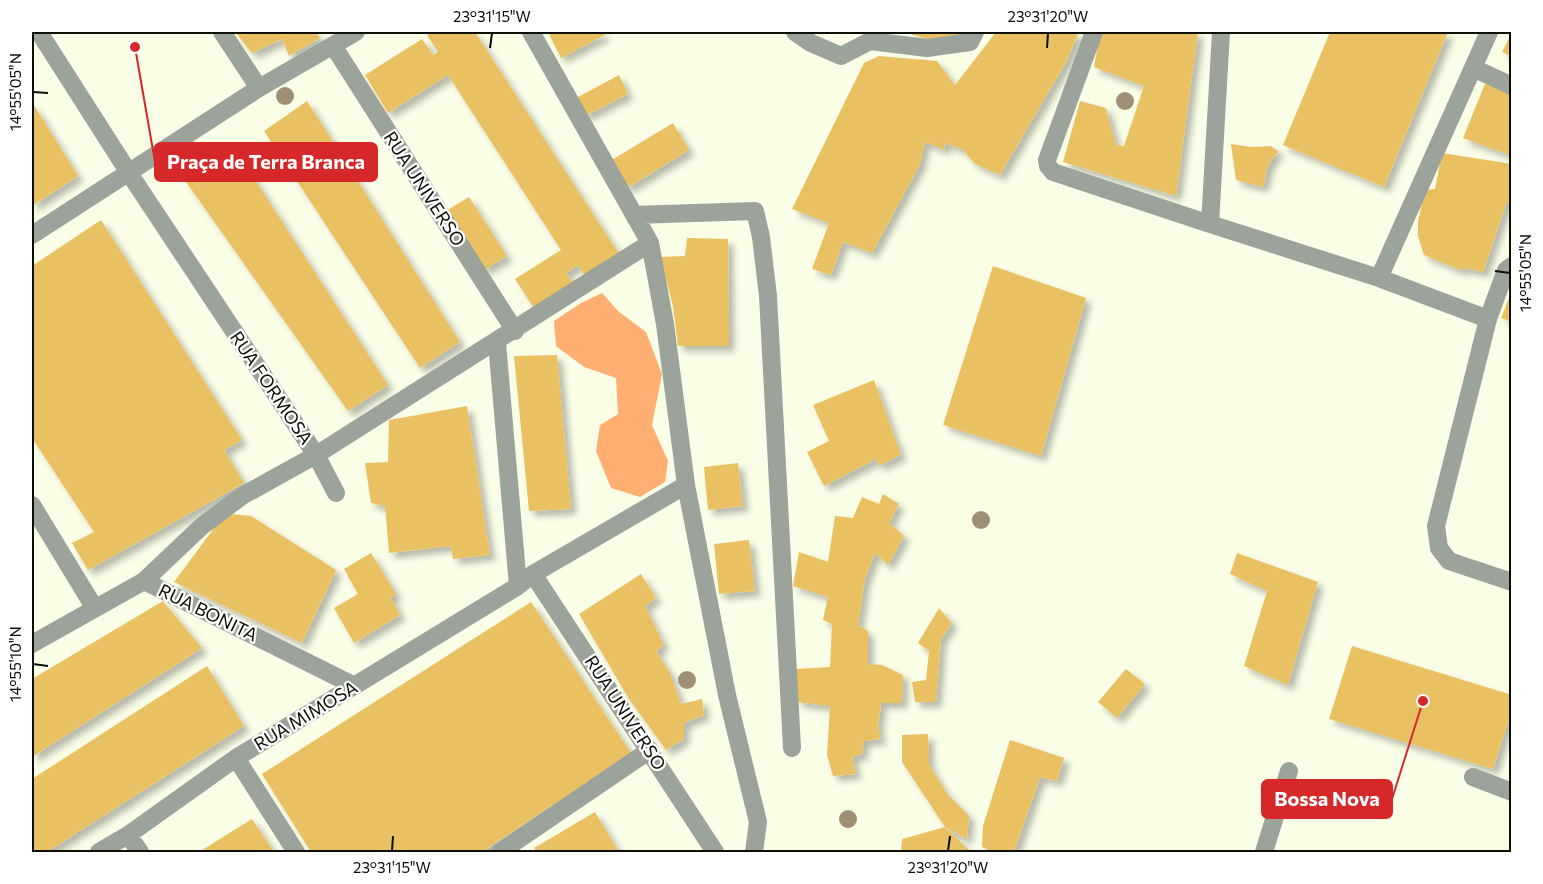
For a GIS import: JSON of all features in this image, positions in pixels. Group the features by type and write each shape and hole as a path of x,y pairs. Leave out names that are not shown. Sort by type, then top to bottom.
{"street":[{"name":"RUA FORMOSA","path":"39,32 129,174 316,455 497,343 650,243"},
{"path":"222,32 259,88"},
{"path":"531,32 650,243 665,324 686,485 728,695 758,822 754,852"},
{"path":"795,32 811,43 841,56 870,41 927,48 970,42 975,32"},
{"path":"1094,32 1047,160 1053,172 1379,278 1488,319"},
{"path":"1210,224 1221,32"},
{"path":"1379,278 1489,32"},
{"path":"32,235 259,88 334,47 351,33"},
{"name":"RUA UNIVERSO","path":"334,47 515,331"},
{"path":"1473,68 1512,86"},
{"path":"634,215 754,211 761,237 768,296 792,748"},
{"path":"1512,266 1506,270 1488,319 1437,526 1439,548 1449,561 1512,582"},
{"path":"497,343 518,586"},
{"path":"144,581 202,526 242,496 316,455 336,493"},
{"name":"RUA MIMOSA","path":"99,852 128,835 236,759 518,586 533,574 686,485"},
{"path":"32,505 94,607"},
{"name":"RUA UNIVERSO","path":"533,574 715,852"},
{"name":"RUA BONITA","path":"32,644 94,607 144,581 355,686"},
{"path":"500,852 650,750"},
{"path":"236,759 296,852"},
{"path":"1264,852 1289,771"},
{"path":"1473,777 1512,792"},
{"path":"128,835 140,852"}],"shaded area":[{"path":"602,293 618,311 646,332 662,374 652,425 668,461 665,482 640,497 611,488 596,451 600,425 618,414 616,378 584,367 556,346 554,321 581,303"}],"building":[{"path":"235,32 316,32 320,38 289,56 282,39 252,53"},
{"path":"433,32 475,32 621,257 587,279 578,265 566,273 573,283 534,308 515,279 561,250 448,75 388,113 365,75 422,39 433,55 438,52 427,35"},
{"path":"548,32 603,32 605,35 561,58"},
{"path":"904,32 962,32 960,35 927,39"},
{"path":"996,32 1079,32 1066,62 1000,175 975,164 962,149 944,143 945,150 925,142 920,164 872,253 843,242 831,275 812,269 829,223 792,209 864,63 879,56 937,61 955,85"},
{"path":"1100,32 1198,32 1176,196 1063,162 1080,101 1106,108 1116,145 1124,146 1144,86 1094,67"},
{"path":"1330,32 1448,32 1384,187 1283,145"},
{"path":"1512,32 1512,57 1502,52"},
{"path":"619,75 628,94 585,116 576,98"},
{"path":"1487,79 1512,91 1512,156 1463,138"},
{"path":"307,101 460,342 420,368 264,131"},
{"path":"32,102 78,176 32,206"},
{"path":"673,123 689,150 627,188 610,161"},
{"path":"1231,144 1251,147 1271,146 1279,152 1273,157 1267,169 1263,187 1236,180"},
{"path":"235,149 388,385 348,411 184,179"},
{"path":"1442,153 1512,164 1512,203 1506,204 1483,272 1465,268 1460,270 1424,255 1418,236 1418,221 1425,190 1435,189"},
{"path":"469,197 507,256 484,270 446,211"},
{"path":"101,220 242,440 224,450 244,483 88,570 72,543 94,532 32,438 32,266"},
{"path":"687,238 728,239 729,346 678,346 673,306 660,257 685,256"},
{"path":"993,266 1086,298 1041,456 943,425"},
{"path":"1512,294 1512,322 1501,318"},
{"path":"557,355 571,509 529,511 514,356"},
{"path":"874,380 901,455 879,466 876,459 824,486 807,452 829,441 813,405"},
{"path":"467,406 490,555 453,559 451,546 389,553 385,506 371,503 365,463 388,462 389,420"},
{"path":"738,463 743,506 708,510 704,467"},
{"path":"883,494 899,504 889,523 904,536 888,565 875,553 865,579 858,625 868,631 868,664 882,665 903,675 902,703 881,703 878,727 881,739 864,741 862,754 852,757 856,774 833,776 827,755 830,706 797,702 796,669 830,667 832,624 823,620 828,597 793,586 799,552 828,562 835,516 853,518 862,497 879,504"},
{"path":"231,514 251,516 336,570 302,643 174,582 217,524"},
{"path":"749,540 755,591 719,594 714,544"},
{"path":"371,553 396,594 391,598 400,615 354,643 334,608 358,594 344,569"},
{"path":"1237,553 1318,582 1288,685 1244,666 1267,591 1230,574"},
{"path":"641,574 656,598 645,606 664,645 656,651 670,673 681,704 702,699 704,715 684,723 684,739 666,750 629,699 579,614"},
{"path":"163,601 202,648 32,757 32,679"},
{"path":"531,602 631,753 482,852 311,852 262,774"},
{"path":"939,608 952,623 941,639 936,702 915,702 912,682 926,680 929,651 918,643"},
{"path":"1352,646 1512,695 1512,710 1493,769 1329,719"},
{"path":"207,666 244,726 47,852 32,852 32,779"},
{"path":"1126,669 1145,684 1117,718 1098,702"},
{"path":"928,734 929,764 947,794 969,816 967,839 945,827 902,762 902,735"},
{"path":"1010,740 1064,758 1057,781 1040,777 1014,852 993,852 982,847 983,826"},
{"path":"595,812 619,852 537,852 534,848"},
{"path":"252,819 274,852 199,852"},
{"path":"945,827 971,852 901,852 902,839"}],"place":[{"name":"Praça de Terra Branca","path":"135,47"},
{"name":"Bossa Nova","path":"1423,701"}]}
